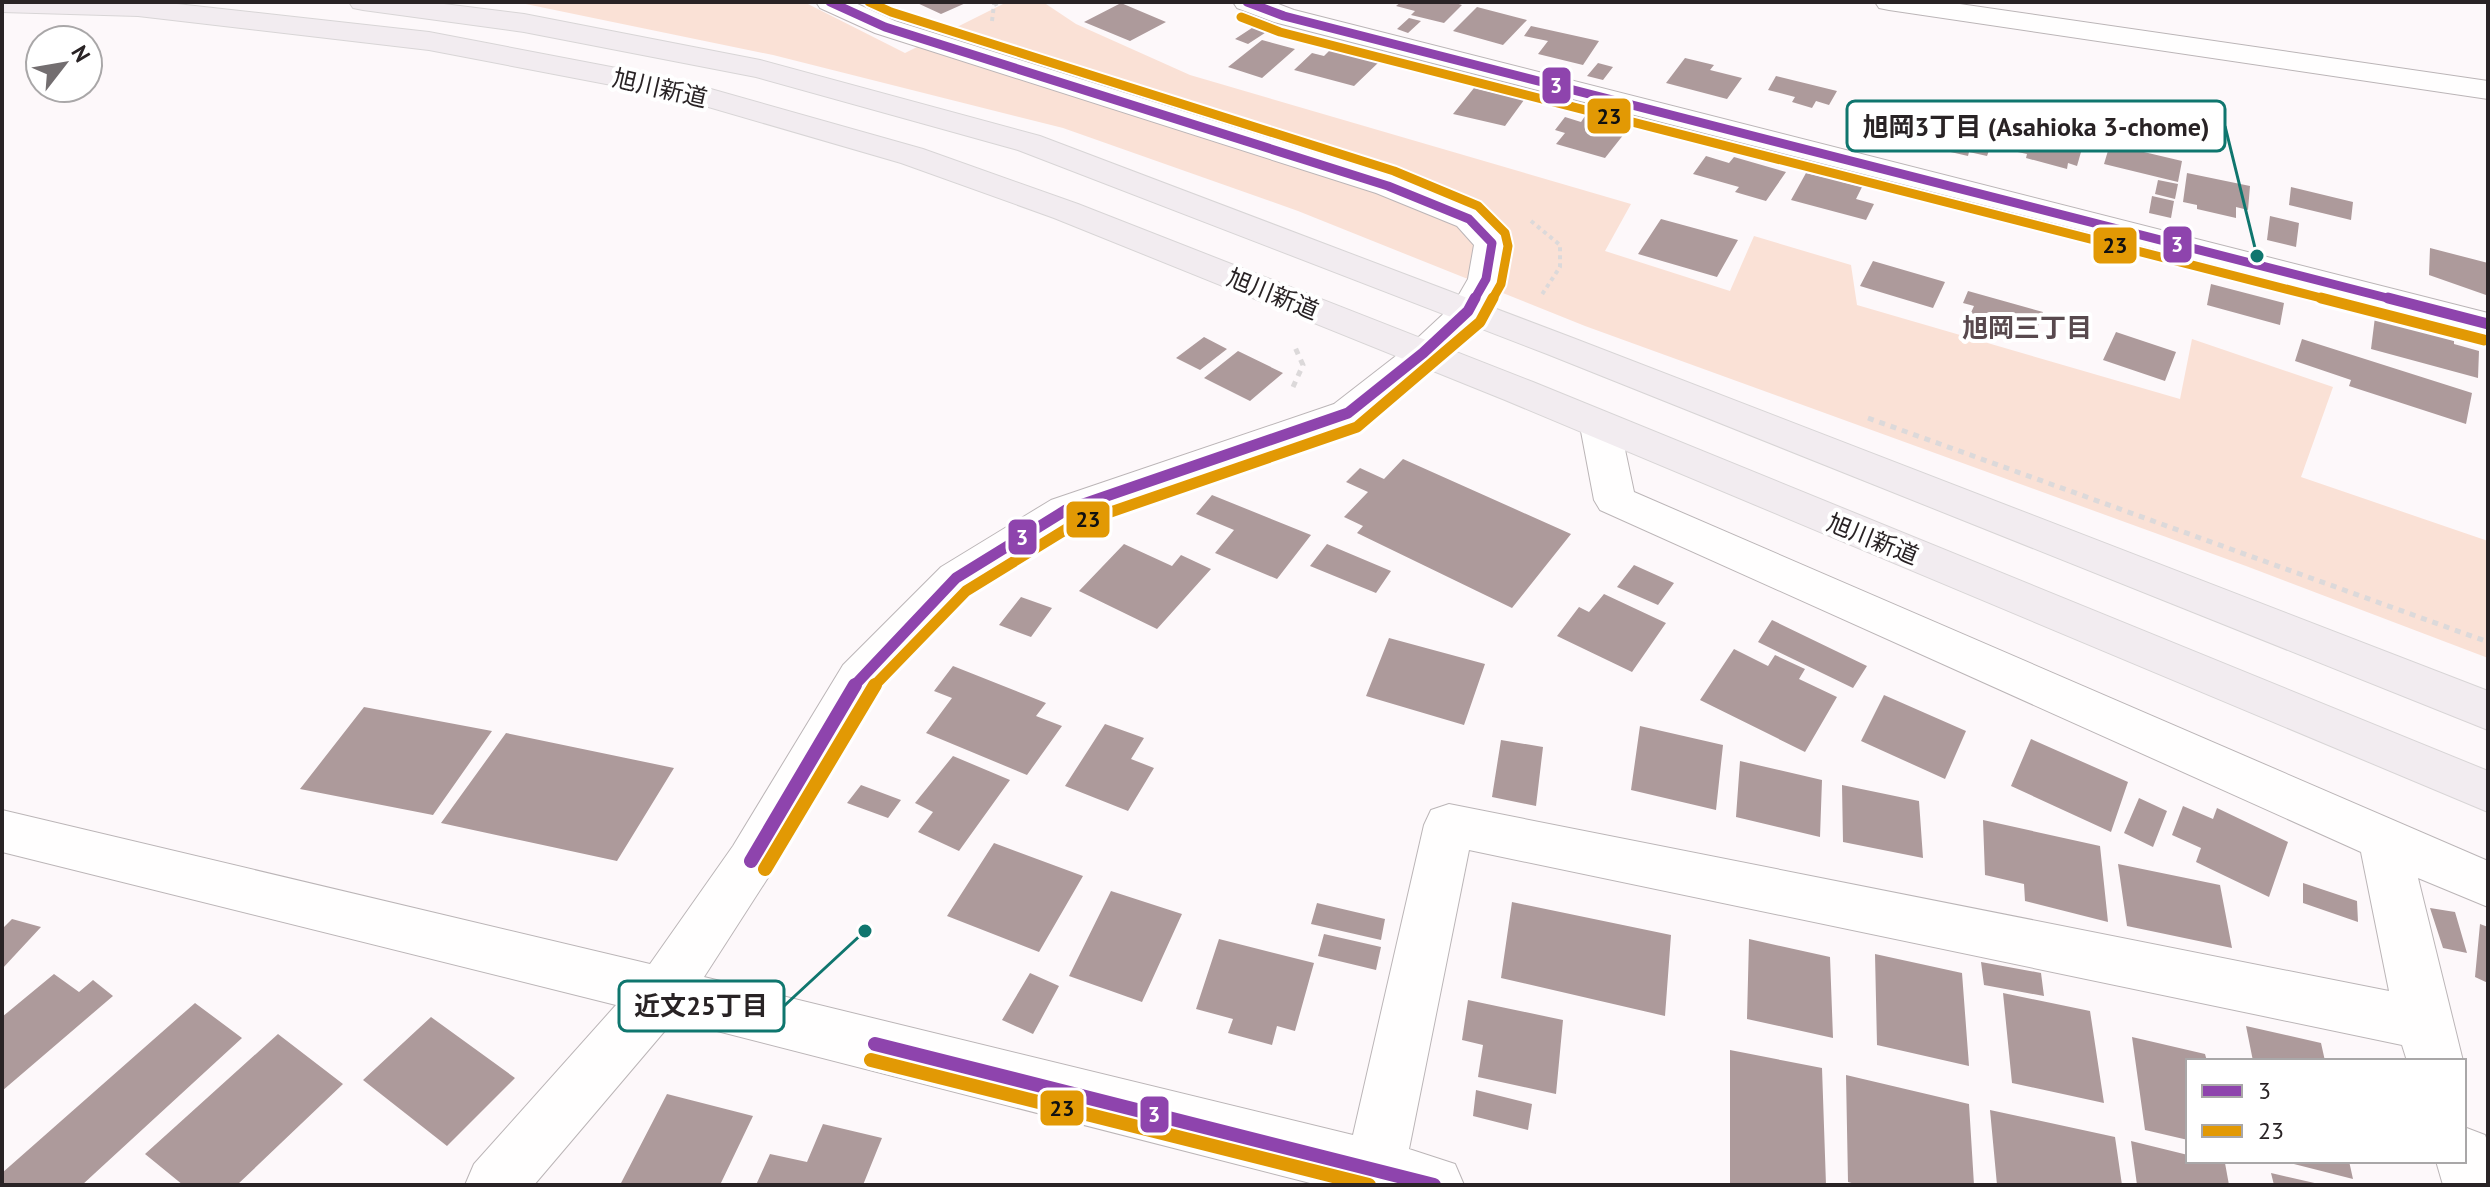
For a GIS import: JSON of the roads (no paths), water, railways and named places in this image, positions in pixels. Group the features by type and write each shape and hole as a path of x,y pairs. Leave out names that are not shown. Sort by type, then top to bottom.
{"highway":[{"name":"旭川新道","path":"363,2 524,23 760,69 1014,139 1468,311 2488,711"},
{"name":"旭川新道","path":"2,4 138,8 429,41 679,89 912,156 1052,206 1423,353 2488,792"}],"street":[{"path":"495,1185 662,993 751,861 859,678 956,578 1066,510 1348,413 1423,353 1468,311 1486,279 1492,243 1469,219 1388,186 885,27 830,2"},
{"path":"1247,2 1299,20 2488,324"},
{"path":"1889,2 2488,90"},
{"path":"1600,426 1615,500 2488,885"},
{"path":"1375,1170 1449,825 2430,1042 2384,840"},
{"path":"2,831 1434,1185"},
{"path":"2466,1162 2473,1185"}],"place":[{"name":"旭岡3丁目 (Asahioka 3-chome)","path":"2257,256"},
{"name":"近文25丁目","path":"865,931"}],"district":[{"name":"旭岡三丁目","path":"2027,327"}]}
